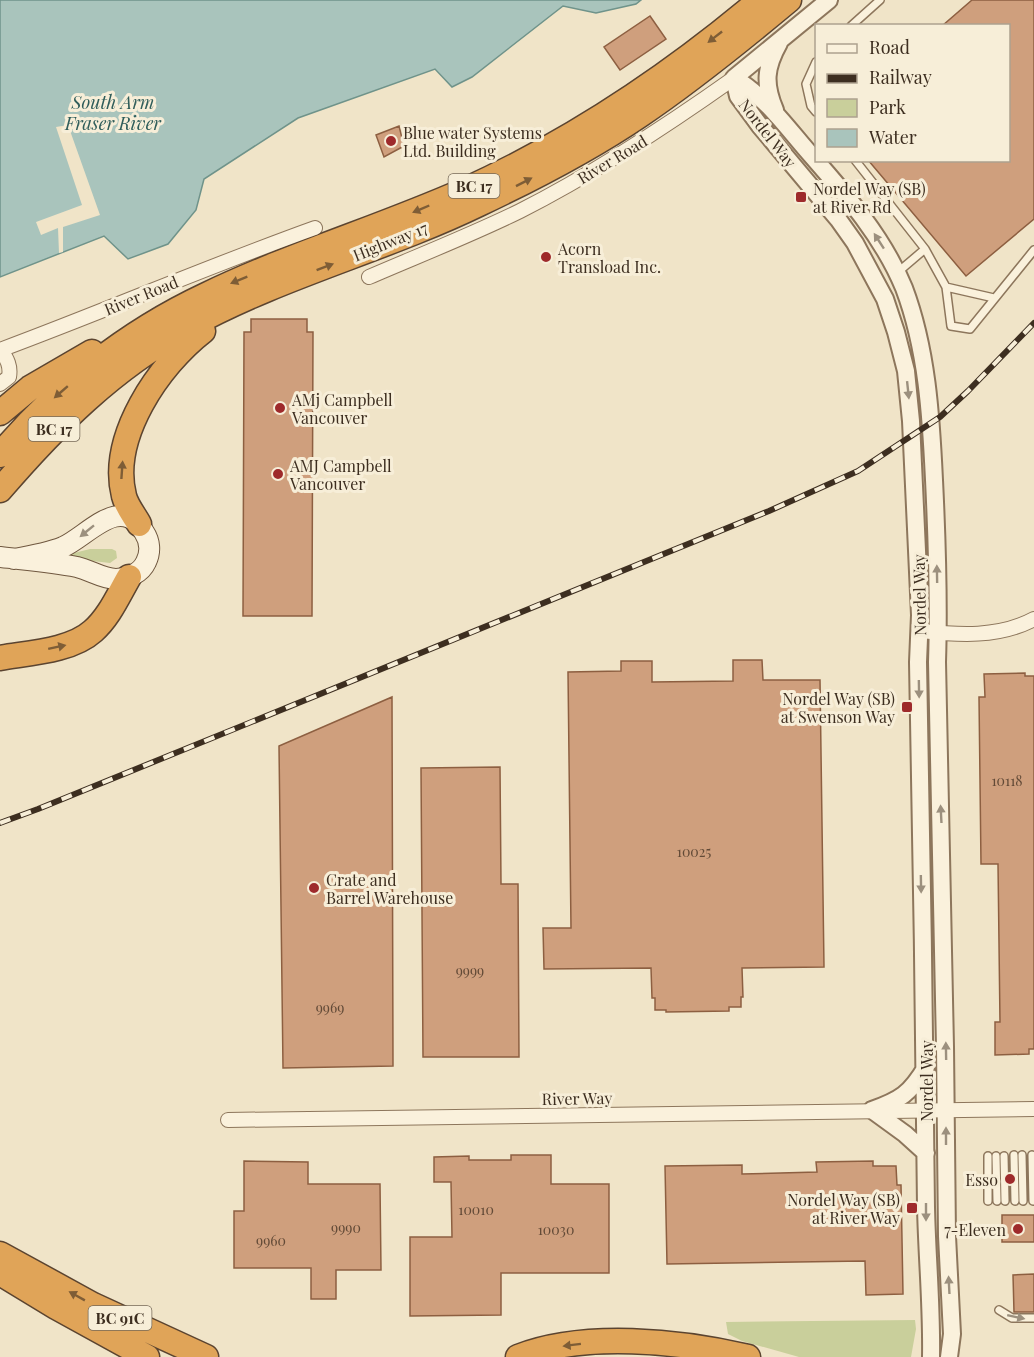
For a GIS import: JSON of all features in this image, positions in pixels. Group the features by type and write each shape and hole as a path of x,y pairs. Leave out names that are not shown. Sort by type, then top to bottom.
{"highway":[{"name":"Highway 17","path":"0,455 60,392 101,359 159,320 225,286 399,218 506,170 591,123 654,82 716,37 760,0"},
{"name":"Highway 17","path":"0,490 75,408 115,375 187,328 252,297 409,235 531,178 647,110 724,55 789,0"},
{"name":"BC 17","path":"139,524 124,497 122,480 126,444 132,422 143,398 164,369 195,337 252,297"},
{"path":"0,413 30,388 75,360 159,320"},
{"path":"0,658 68,645 86,636 108,614 129,577"},
{"path":"0,1244 37,1274"},
{"path":"0,1254 37,1274"},
{"name":"BC 91C","path":"0,1273 147,1357"},
{"name":"BC 91C","path":"37,1274 93,1305 206,1357"},
{"path":"518,1357 561,1346 638,1342 693,1346 748,1357"},
{"path":"593,1357 629,1357"}],"main road":[{"path":"124,517 139,524 149,541 147,562 129,577 110,579 79,568 7,558 62,547 107,518 124,517"}],"street":[{"name":"River Road","path":"369,277 488,226 623,154 734,78 830,0"},
{"path":"780,120 768,94 767,85 769,68 783,37"},
{"name":"Nordel Way","path":"734,78 749,87 815,160"},
{"name":"Nordel Way","path":"734,78 738,96 760,126 838,219 869,267 885,299 906,371 917,514 921,631 918,662 927,1247 931,1299 931,1357"},
{"name":"Nordel Way","path":"817,162 856,206 897,273 917,330 923,361 933,459 938,633 946,1236 952,1334 950,1357"},
{"name":"River Road","path":"1,350 79,321 222,261 315,228"},
{"path":"869,267 877,269 884,275 894,295 913,353 923,361"},
{"path":"0,384 9,377 10,372 1,350"},
{"path":"921,631 987,634 1034,619"},
{"path":"872,1110 897,1101 918,1080 926,1066"},
{"name":"River Way","path":"228,1120 1034,1109"},
{"path":"872,1110 926,1153"},
{"path":"952,1334 954,1357"}],"lane":[{"path":"853,24 880,0"},
{"path":"815,64 806,84 811,106 815,111"},
{"path":"857,162 925,249 946,287 951,326 970,329 1034,250"},
{"path":"897,273 925,249"},
{"path":"946,287 994,298"},
{"path":"1014,1155 1015,1201"},
{"path":"1022,1155 1023,1201"},
{"path":"1032,1155 1033,1201"},
{"path":"988,1156 988,1201"},
{"path":"1000,1156 1001,1201"},
{"path":"999,1310 1012,1318 1034,1318"}],"green space":[{"path":"90,549 112,549 116,551 117,558 110,563 67,558 66,555"},
{"path":"915,1320 916,1329 911,1357 799,1357 742,1341 728,1334 726,1322"}],"water":[{"name":"South Arm Fraser River","path":"0,0 641,0 636,4 596,13 563,6 472,77 452,87 435,69 298,118 204,179 196,210 168,244 128,259 104,236 0,277"}],"pier":[{"path":"68,125 100,215 63,227 63,252 59,253 58,228 41,235 36,222 82,205 56,127"}],"building":[{"path":"972,0 1034,0 1034,219 966,276 870,162 1010,162 1010,24 944,24"},
{"path":"650,16 666,39 620,70 604,47"},
{"name":"Blue water Systems Ltd. Building","path":"399,126 404,146 384,157 376,135"},
{"name":"AMJ Campbell Vancouver","path":"251,319 307,319 307,332 313,332 312,616 243,616 244,332 251,332"},
{"path":"733,660 762,660 763,680 820,680 824,967 742,968 741,1007 729,1007 729,1011 666,1012 666,1010 655,1010 655,998 652,998 651,968 544,969 543,928 571,928 568,672 621,671 621,661 652,661 652,682 733,681"},
{"path":"1025,673 1025,676 1034,676 1034,1049 1029,1049 1029,1054 995,1055 995,1022 1000,1022 998,864 981,864 979,697 985,697 984,674"},
{"path":"392,697 393,1066 283,1068 279,746"},
{"path":"500,767 501,884 518,884 519,1057 423,1057 421,768"},
{"path":"511,1155 551,1155 551,1184 609,1184 609,1273 501,1273 501,1315 410,1316 410,1237 452,1237 451,1182 434,1182 434,1157 469,1156 469,1160 511,1160"},
{"path":"244,1161 308,1162 308,1184 380,1184 381,1270 336,1270 336,1299 311,1299 311,1268 234,1268 234,1211 244,1211"},
{"path":"873,1161 873,1166 896,1166 897,1185 901,1185 903,1294 866,1295 865,1261 667,1264 665,1166 742,1165 742,1174 817,1172 816,1162"},
{"name":"7-Eleven","path":"1002,1215 1034,1215 1034,1242 1002,1242"},
{"path":"1034,1274 1034,1312 1014,1312 1013,1275"}],"railway":[{"path":"0,823 769,511 858,471 940,417 1034,323"}],"place":[{"name":"Blue water Systems Ltd. Building","path":"391,141"},
{"name":"Nordel Way (SB) at River Rd","path":"801,197"},
{"name":"Acorn Transload Inc.","path":"546,257"},
{"name":"AMj Campbell Vancouver","path":"280,408"},
{"name":"AMJ Campbell Vancouver","path":"278,474"},
{"name":"Nordel Way (SB) at Swenson Way","path":"907,707"},
{"name":"Crate and Barrel Warehouse","path":"314,888"},
{"name":"Esso","path":"1010,1179"},
{"name":"Nordel Way (SB) at River Way","path":"912,1208"},
{"name":"7-Eleven","path":"1018,1229"}]}
